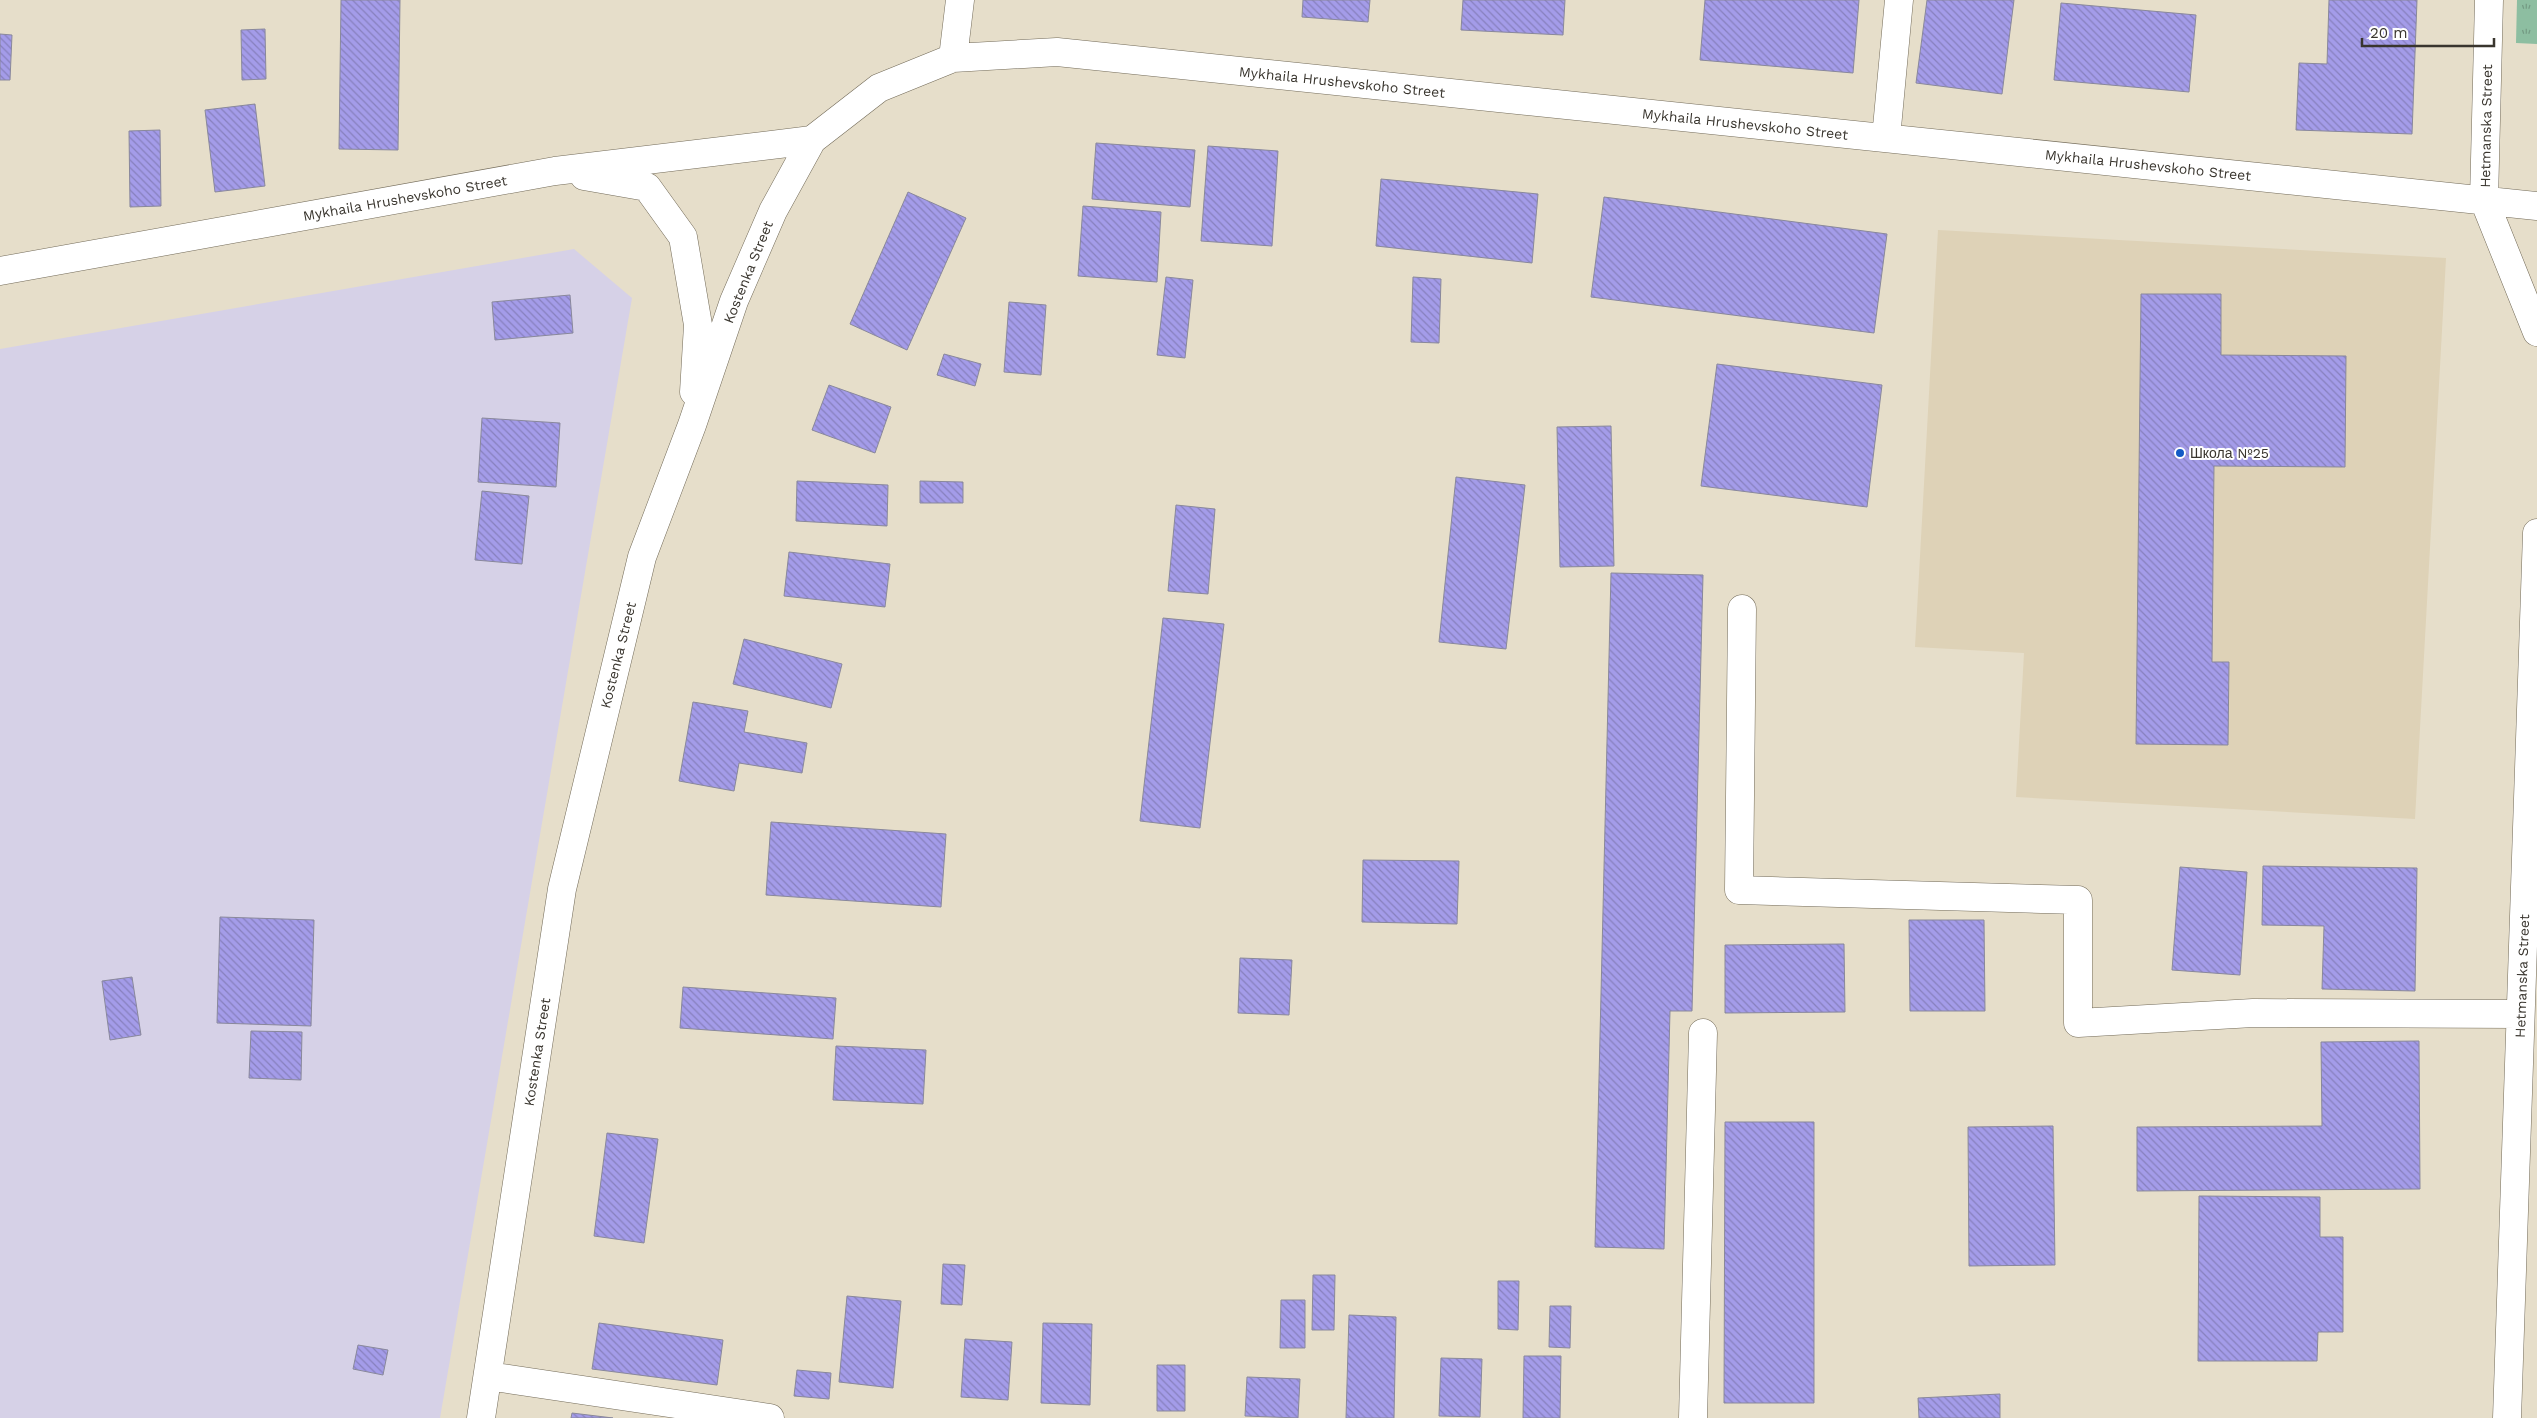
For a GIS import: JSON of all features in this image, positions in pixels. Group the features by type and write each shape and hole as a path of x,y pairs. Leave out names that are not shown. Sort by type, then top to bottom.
{"street":[{"path":"953,58 960,0"},
{"path":"1886,138 1899,0"},
{"name":"Hetmanska Street","path":"2489,0 2484,200 2537,332"},
{"name":"Mykhaila Hrushevskoho Street","path":"953,58 1056,52 2537,206"},
{"name":"Kostenka Street","path":"481,1418 562,889 642,558 692,425 742,283 773,211 812,140 879,88 953,58"},
{"name":"Mykhaila Hrushevskoho Street","path":"0,271 555,171 812,140"},
{"path":"555,171 647,188 683,237 698,324 692,425"},
{"name":"Hetmanska Street","path":"2507,1418 2520,1014 2531,871 2537,533"},
{"path":"1742,608 1739,890 2078,900 2078,1023 2253,1013 2520,1014"},
{"path":"1692,1418 1703,1033"},
{"path":"488,1376 770,1418"}],"shaded area":[{"name":"Школа №25","path":"1938,230 2446,258 2415,819 2016,797 2024,653 1915,647"},
{"path":"574,249 632,298 440,1418 0,1418 0,349"}],"green space":[{"path":"2517,0 2537,0 2537,44 2516,43"}],"building":[{"path":"341,0 400,0 398,150 339,149"},
{"path":"1303,0 1370,0 1368,22 1302,17"},
{"path":"1463,0 1565,0 1563,35 1461,30"},
{"path":"1705,0 1859,0 1853,73 1700,60"},
{"path":"1927,0 2014,0 2002,94 1916,83"},
{"path":"2329,0 2417,0 2412,134 2296,130 2299,63 2327,64"},
{"path":"2061,3 2196,15 2189,92 2054,80"},
{"path":"265,29 266,79 242,80 241,30"},
{"path":"0,34 12,35 10,80 0,80"},
{"path":"255,104 265,186 215,192 205,110"},
{"path":"160,130 161,206 130,207 129,131"},
{"path":"1096,143 1195,150 1190,207 1092,199"},
{"path":"1208,146 1278,151 1272,246 1201,241"},
{"path":"1381,179 1538,194 1532,263 1376,246"},
{"path":"908,192 966,218 907,350 850,324"},
{"path":"1604,197 1887,234 1874,333 1591,297"},
{"path":"1083,206 1161,212 1157,282 1078,276"},
{"path":"1166,277 1193,280 1185,358 1157,355"},
{"path":"1413,277 1441,279 1439,343 1411,342"},
{"path":"2141,294 2221,294 2221,355 2346,356 2345,467 2214,466 2212,662 2229,662 2228,745 2136,744"},
{"path":"570,295 573,333 495,340 492,302"},
{"path":"1009,302 1046,305 1041,375 1004,372"},
{"path":"944,354 981,364 975,386 937,375"},
{"path":"1717,364 1882,385 1867,507 1701,486"},
{"path":"829,385 891,407 875,453 812,430"},
{"path":"482,418 560,423 556,487 478,482"},
{"path":"1611,426 1614,566 1560,567 1557,427"},
{"path":"1456,477 1525,485 1506,649 1439,642"},
{"path":"797,481 888,485 887,526 796,521"},
{"path":"920,481 963,482 963,503 920,503"},
{"path":"482,491 529,496 522,564 475,560"},
{"path":"1176,505 1215,509 1208,594 1168,591"},
{"path":"789,552 890,564 885,607 784,596"},
{"path":"1611,573 1703,575 1692,1011 1670,1011 1664,1249 1595,1247"},
{"path":"1163,618 1224,624 1200,828 1140,821"},
{"path":"744,639 842,664 831,708 733,684"},
{"path":"693,702 748,711 744,732 807,743 802,773 739,763 734,791 679,781"},
{"path":"771,822 946,834 941,907 766,895"},
{"path":"1363,860 1459,861 1457,924 1362,922"},
{"path":"2263,866 2417,868 2415,991 2322,989 2324,926 2262,925"},
{"path":"2180,867 2247,872 2240,975 2172,970"},
{"path":"220,917 314,920 311,1026 217,1023"},
{"path":"1909,920 1984,920 1985,1011 1910,1011"},
{"path":"1844,944 1845,1012 1725,1013 1725,945"},
{"path":"1240,958 1292,960 1289,1015 1238,1013"},
{"path":"132,977 141,1035 110,1040 102,981"},
{"path":"683,987 836,998 833,1039 680,1028"},
{"path":"251,1031 302,1032 301,1080 249,1078"},
{"path":"2419,1041 2420,1189 2137,1191 2137,1127 2322,1126 2321,1042"},
{"path":"836,1046 926,1050 923,1104 833,1100"},
{"path":"1725,1122 1814,1122 1814,1403 1724,1403"},
{"path":"2053,1126 2055,1265 1969,1266 1968,1127"},
{"path":"607,1133 658,1139 644,1243 594,1236"},
{"path":"2199,1196 2320,1197 2320,1237 2343,1237 2343,1332 2318,1332 2317,1361 2198,1361"},
{"path":"943,1264 965,1265 962,1305 941,1304"},
{"path":"1313,1275 1335,1275 1334,1330 1312,1330"},
{"path":"1498,1281 1519,1281 1518,1330 1498,1329"},
{"path":"847,1296 901,1301 893,1388 839,1382"},
{"path":"1281,1300 1305,1300 1305,1348 1280,1348"},
{"path":"1550,1306 1571,1306 1570,1348 1549,1347"},
{"path":"1349,1315 1396,1317 1394,1418 1346,1418"},
{"path":"599,1323 723,1340 717,1385 592,1369"},
{"path":"1043,1323 1092,1324 1090,1405 1041,1403"},
{"path":"965,1339 1012,1342 1008,1400 961,1397"},
{"path":"358,1345 388,1350 383,1375 353,1369"},
{"path":"1524,1356 1561,1356 1560,1418 1523,1418"},
{"path":"1441,1358 1482,1359 1480,1417 1439,1416"},
{"path":"1157,1365 1185,1365 1185,1411 1157,1411"},
{"path":"797,1370 831,1373 829,1399 794,1396"},
{"path":"1247,1377 1300,1379 1298,1418 1245,1416"},
{"path":"2000,1394 2000,1418 1919,1418 1918,1398"},
{"path":"572,1413 613,1418 571,1418"}],"place":[{"name":"Школа №25","path":"2180,453"}]}
